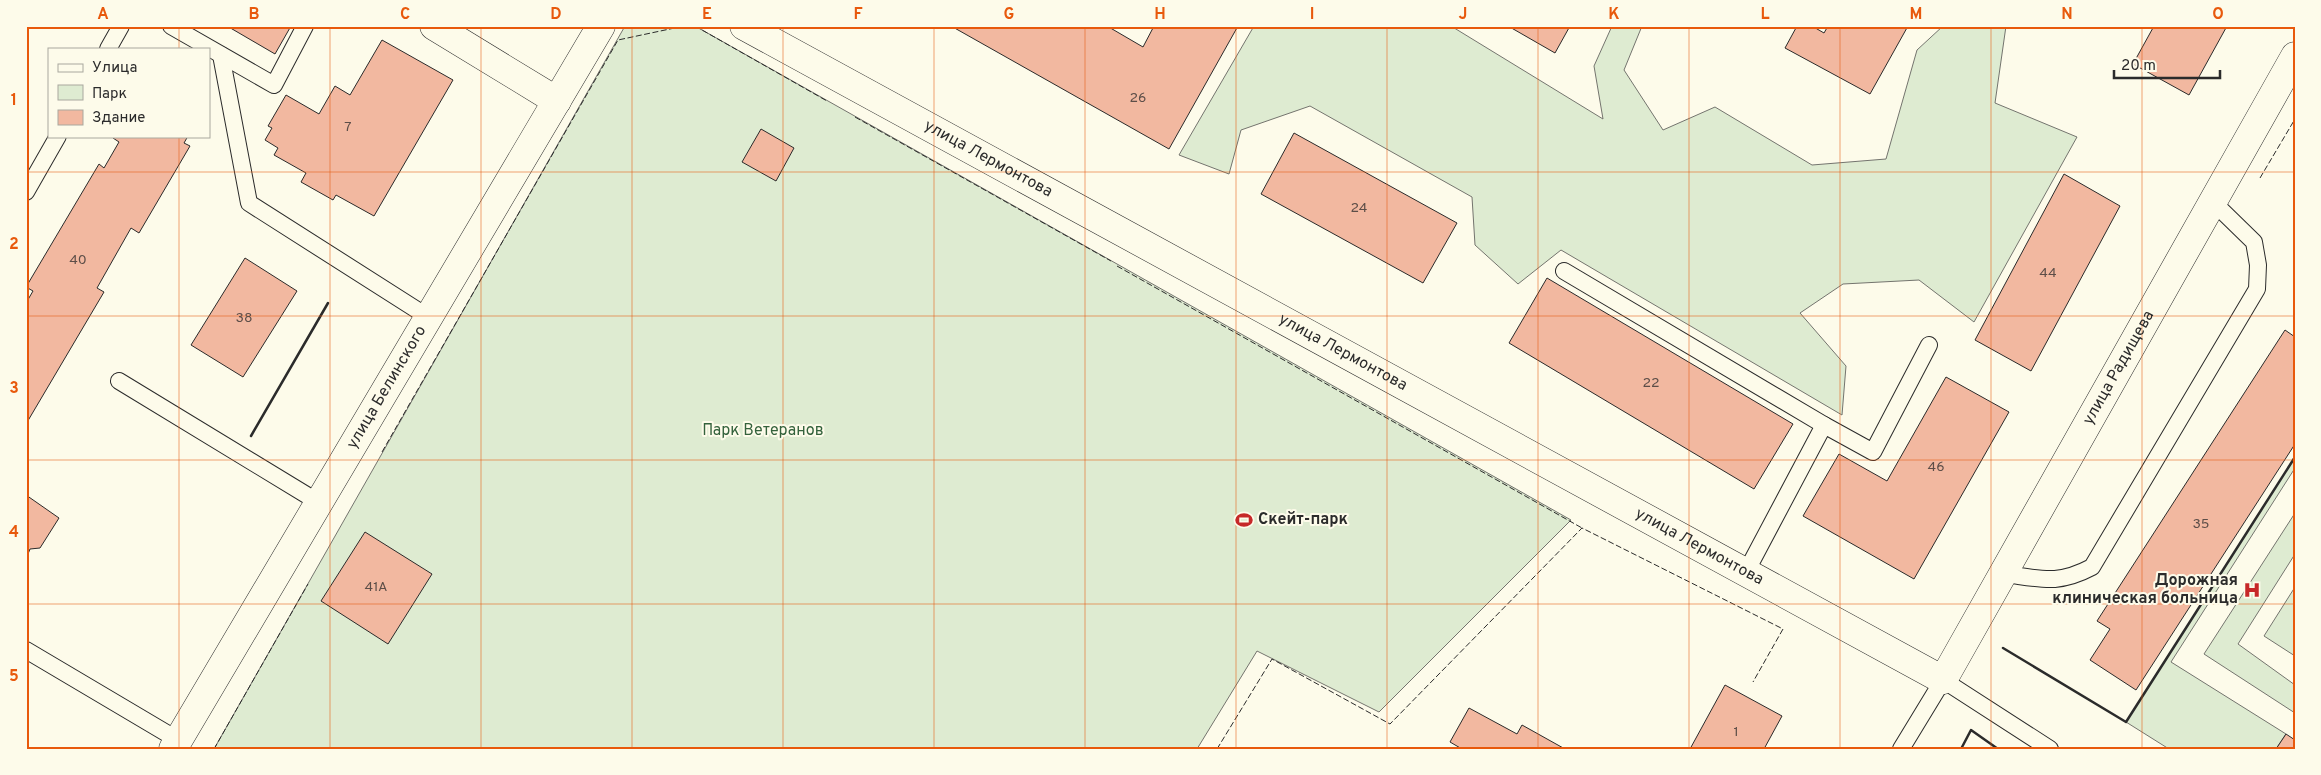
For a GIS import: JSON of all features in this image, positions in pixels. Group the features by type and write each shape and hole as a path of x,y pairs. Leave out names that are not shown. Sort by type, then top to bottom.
{"street":[{"path":"434,26 557,101"},
{"name":"улица Белинского","path":"175,744 601,26"},
{"name":"улица Лермонтова","path":"744,26 1745,574 1944,680"},
{"name":"улица Радищева","path":"1944,680 2295,56"}],"lane":[{"path":"109,48 121,26"},
{"path":"171,26 209,48"},
{"path":"210,49 274,85 305,26"},
{"path":"221,55 249,203 428,317"},
{"path":"26,192 57,138"},
{"path":"2005,574 2050,581 2073,577 2092,567 2257,289 2258,265 2254,242 2214,203"},
{"path":"1564,271 1873,452 1930,344"},
{"path":"119,381 318,502"},
{"path":"1745,574 1824,425"},
{"path":"26,650 175,744"},
{"path":"1902,749 1944,680 2050,749"}],"green space":[{"name":"Парк Ветеранов","path":"625,26 695,26 1571,520 1379,712 1257,651 1197,749 214,749"},
{"path":"1254,26 1451,26 1603,119 1594,66 1612,26 1642,26 1624,70 1663,130 1715,107 1812,165 1886,159 1917,50 1943,26 2006,26 1995,103 2077,137 1974,322 1919,280 1843,284 1800,313 1846,366 1842,415 1561,250 1518,284 1475,245 1472,197 1310,106 1241,130 1229,174 1179,155"},
{"path":"2295,457 2295,468 2171,662 2286,734 2276,749 2169,749 2126,722"},
{"path":"2295,513 2295,554 2238,644 2295,685 2295,713 2204,654"},
{"path":"2295,587 2295,656 2264,636"}],"building":[{"path":"227,26 291,26 275,54"},
{"path":"951,26 1107,26 1143,47 1154,26 1238,26 1169,149"},
{"path":"1508,26 1570,26 1555,53"},
{"path":"1797,26 1812,26 1824,33 1828,26 1908,26 1870,94 1785,48"},
{"path":"2154,26 2227,26 2189,95 2133,64"},
{"path":"382,40 453,80 374,216 336,195 333,200 301,182 306,173 274,155 278,148 265,140 272,128 268,126 286,95 319,114 335,86 350,95"},
{"path":"761,129 794,148 776,181 742,162"},
{"path":"1294,133 1457,223 1423,283 1261,194"},
{"path":"113,138 187,138 184,143 190,146 139,233 131,228 97,288 104,292 26,424 26,303 33,291 26,287 99,164 104,168 119,142"},
{"path":"2064,174 2120,206 2031,371 1975,340"},
{"path":"245,258 297,291 243,377 191,345"},
{"path":"1547,278 1793,424 1754,489 1509,343"},
{"path":"2285,330 2295,337 2295,444 2136,690 2090,660 2110,629 2097,621"},
{"path":"1946,377 2009,412 1914,579 1803,516 1839,454 1887,481"},
{"path":"26,495 59,518 40,548 30,549 26,559"},
{"path":"365,532 432,574 388,644 321,601"},
{"path":"1725,685 1782,716 1764,749 1690,749"},
{"path":"1469,708 1517,734 1522,725 1565,749 1462,749 1450,742"},
{"path":"2286,734 2295,740 2295,749 2276,749"}],"fence":[{"path":"382,452 618,40 684,26"},
{"path":"695,26 827,101"},
{"path":"855,117 1111,261"},
{"path":"2260,178 2295,119"},
{"path":"1117,266 1582,528"},
{"path":"1217,749 1272,659 1390,724 1582,528 1783,629 1753,682"},
{"path":"214,749 308,584"}],"wall":[{"path":"251,436 328,303"},
{"path":"2003,648 2126,722 2295,457"},
{"path":"1961,749 1971,730 1998,749"}],"place":[{"name":"Скейт-парк","path":"1244,520"},
{"name":"Дорожная клиническая больница","path":"2252,590"}]}
